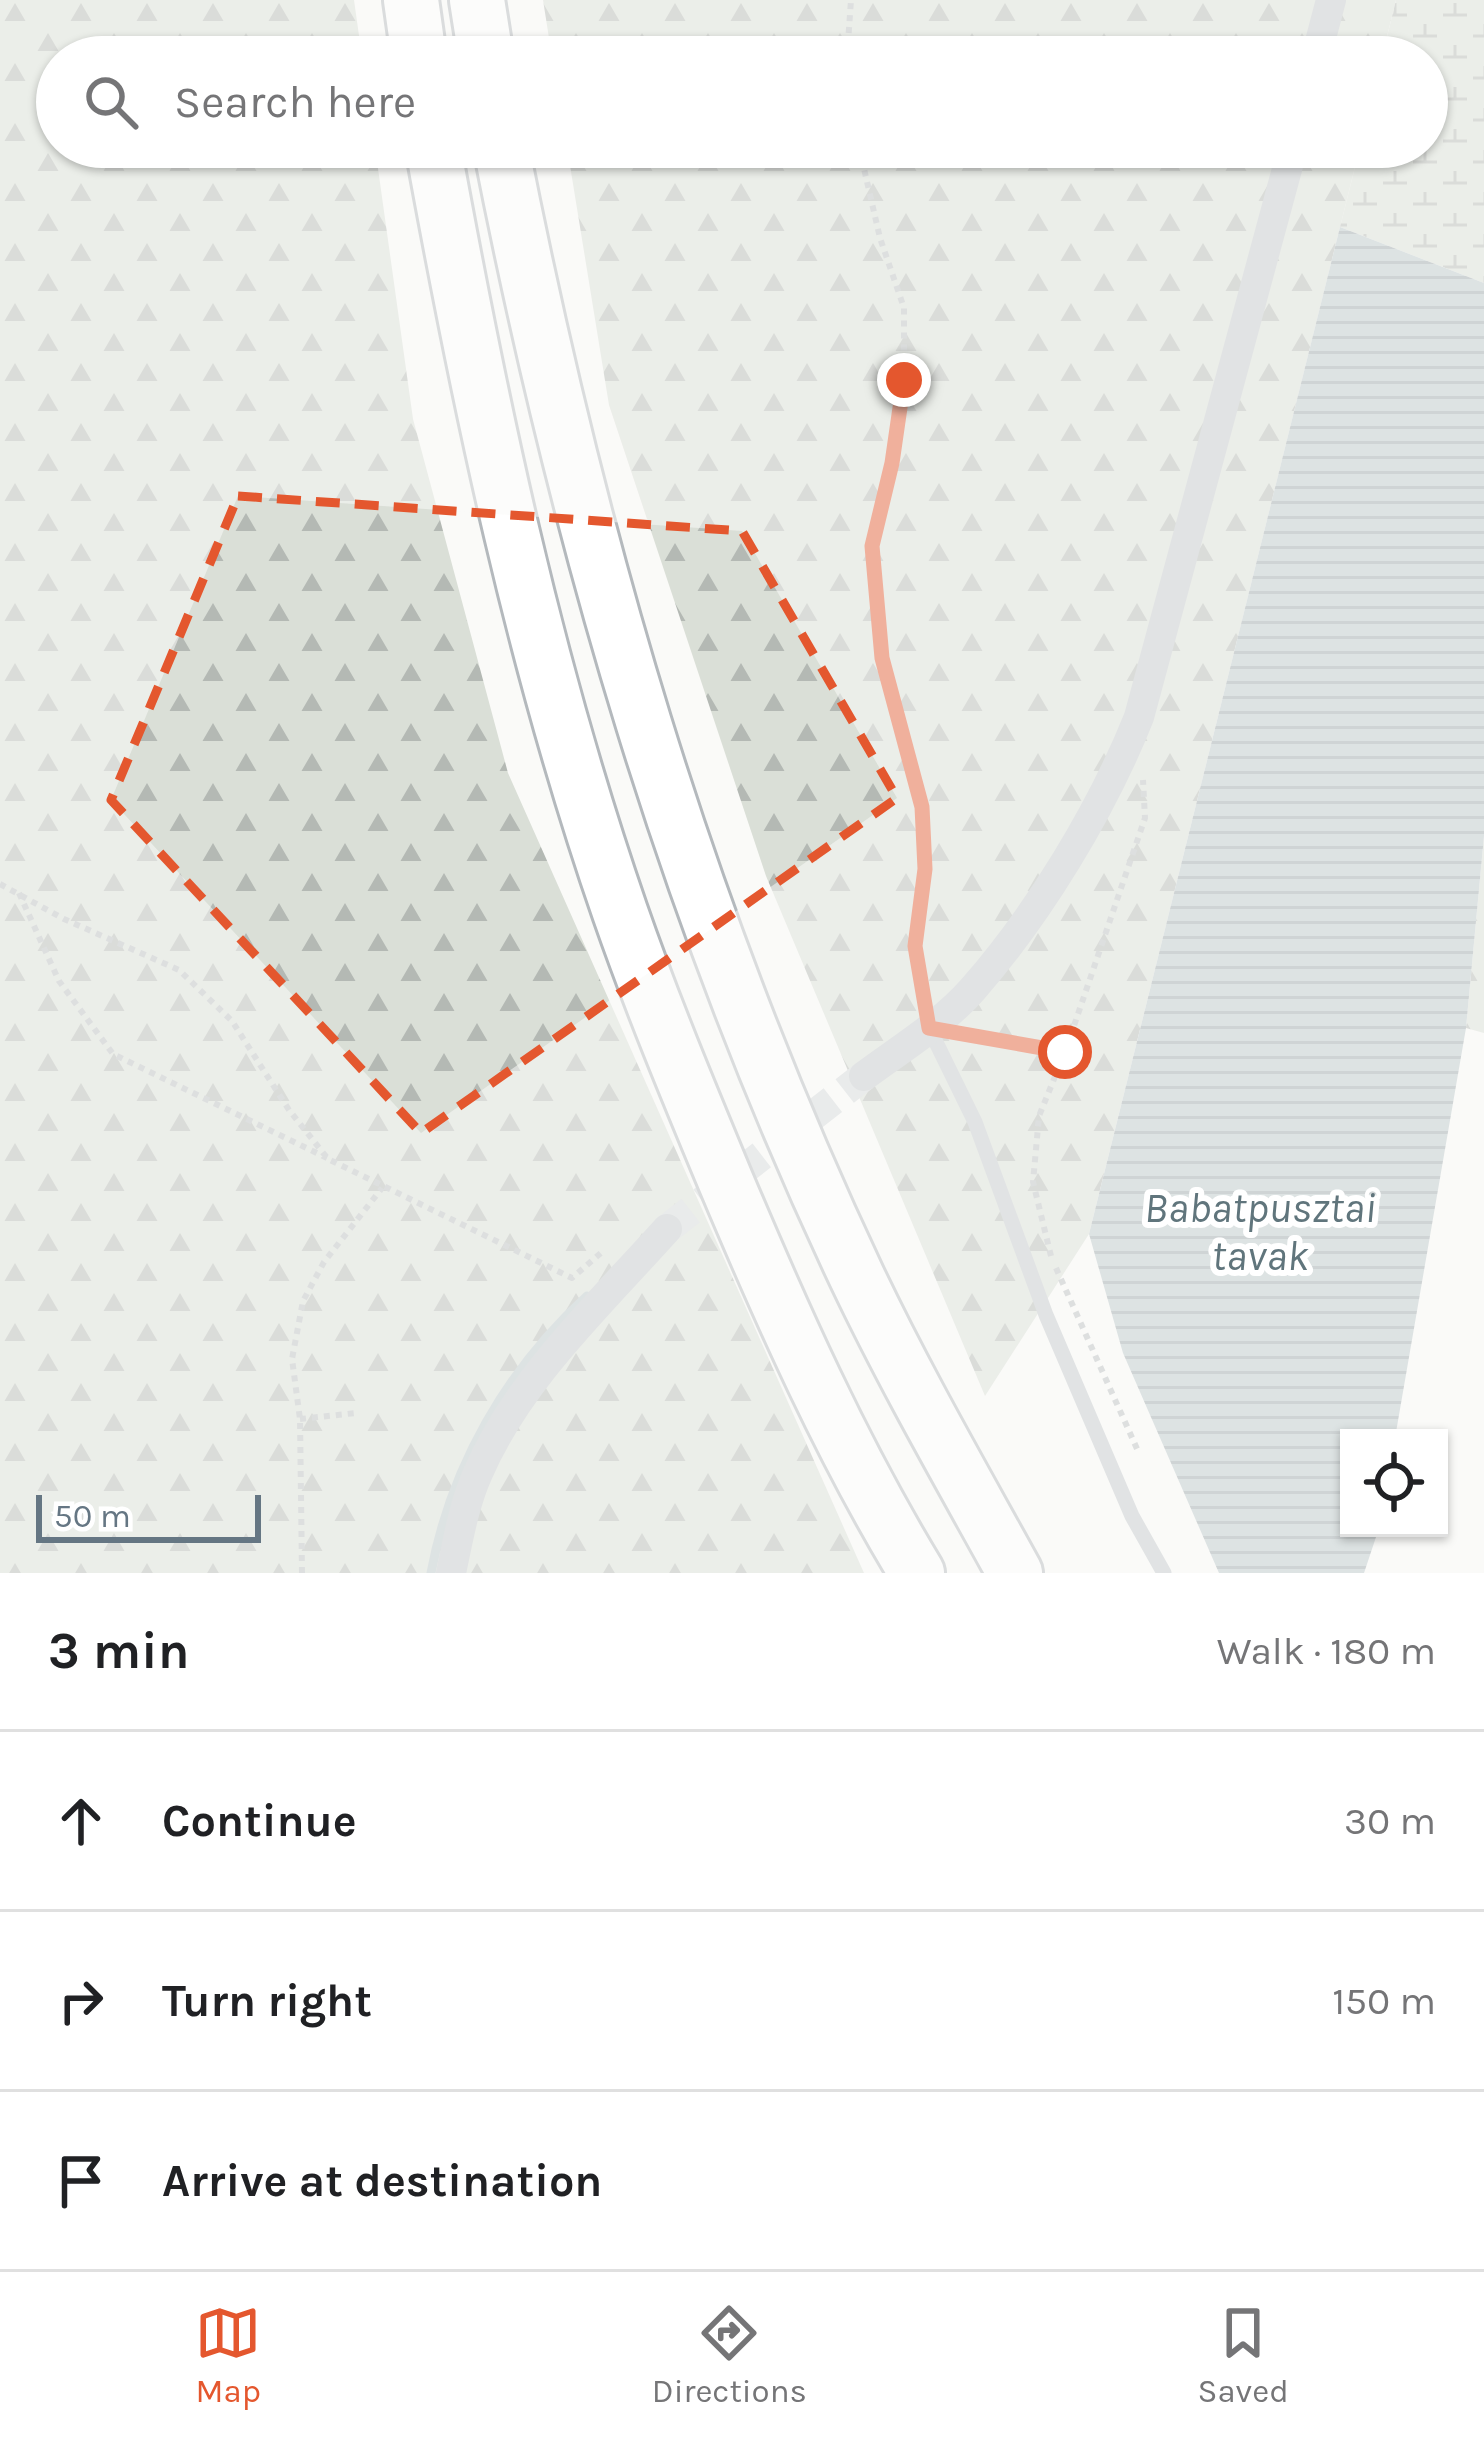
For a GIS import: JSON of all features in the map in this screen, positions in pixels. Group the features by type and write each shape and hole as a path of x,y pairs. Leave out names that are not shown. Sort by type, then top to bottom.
{"highway":[{"path":"411,0 416,36"},
{"path":"477,0 483,36"},
{"path":"438,168 463,311 519,565 620,910 675,1060 758,1257 822,1397 916,1573"},
{"path":"505,168 567,457 602,593 692,874 751,1029 857,1277 1015,1573"}],"street":[{"path":"1322,36 1331,0"},
{"path":"864,1076 970,992 1022,925 1121,762 1139,717 1287,168"},
{"path":"451,1573 476,1477 494,1439 553,1358 667,1229"}],"lane":[{"path":"929,1028 975,1122 1046,1316 1132,1516 1164,1573"}],"path":[{"path":"848,36 850,0"},
{"path":"865,168 880,238 904,308 904,380 892,463 872,546 882,658 922,807 925,869 915,946 929,1028 1065,1052"},
{"path":"1138,1451 1052,1259 1033,1182 1039,1116 1145,818 1143,778"},
{"path":"0,884 64,919 179,970 232,1022 289,1110 328,1159"},
{"path":"17,890 59,981 113,1054 572,1278"},
{"path":"302,1573 300,1419 292,1359 303,1301 324,1262 382,1188"},
{"path":"300,1419 356,1413"}],"highlighted area":[{"path":"238,496 742,531 897,798 421,1133 111,800"}],"green space":[{"path":"0,0 354,0 359,36 36,36 36,168 378,168 413,419 508,773 864,1573 0,1573"},
{"path":"543,0 1396,0 1387,36 549,36"},
{"path":"1396,0 1484,0 1484,283 1340,227 1355,168 1448,168 1448,36 1387,36"},
{"path":"570,168 1355,168 1089,1234 985,1396 766,876 609,405"},
{"path":"1484,836 1484,1033 1466,1028"}],"water":[{"name":"Babatpusztai tavak","path":"1340,227 1484,283 1484,836 1466,1028 1397,1429 1340,1429 1340,1537 1376,1537 1364,1573 1219,1573 1123,1353 1089,1234"}],"waterway":[{"path":"431,1573 453,1495 486,1422 532,1355 587,1296"}],"tunnel":[{"path":"667,1229 864,1076"}],"route":[{"path":"904,380 892,463 872,546 882,658 922,807 925,869 915,946 929,1028 1065,1052"}]}
